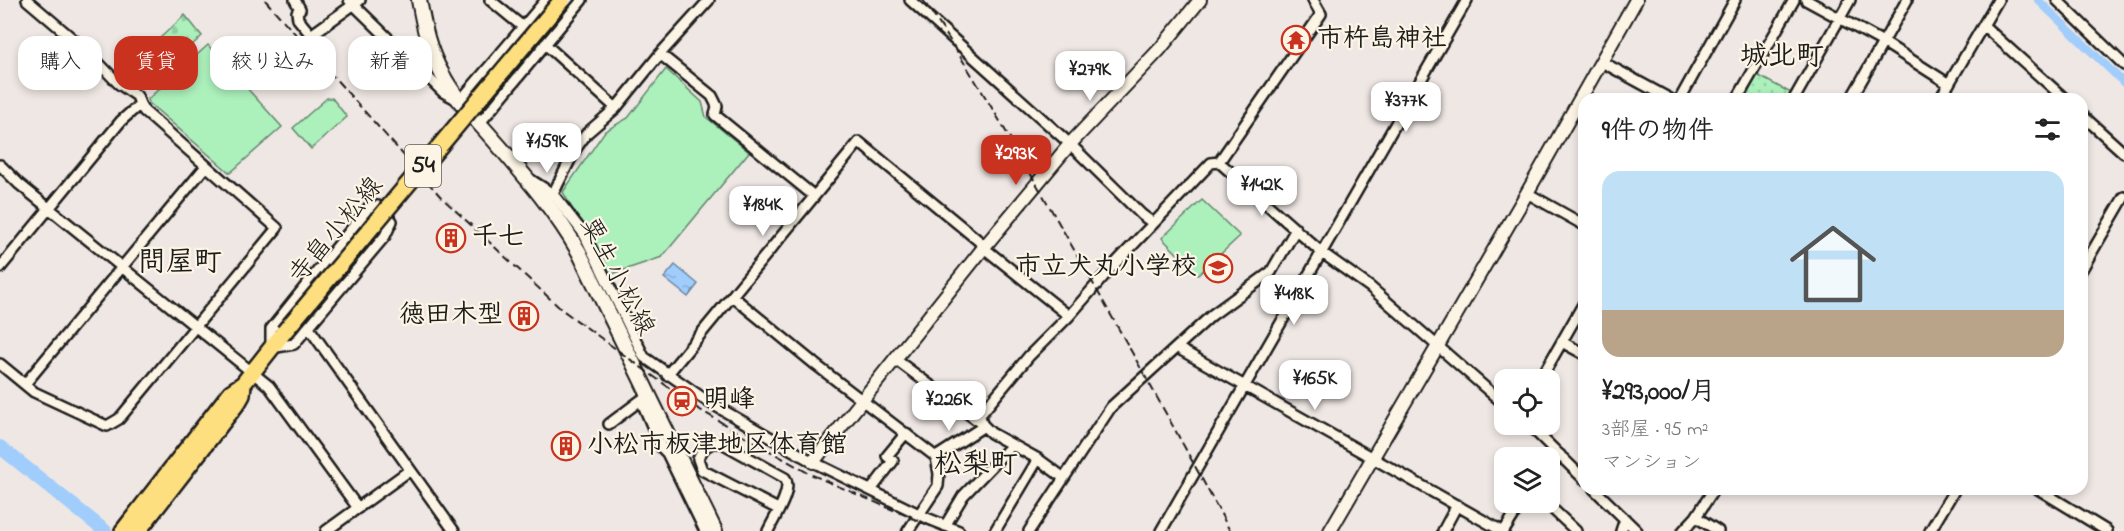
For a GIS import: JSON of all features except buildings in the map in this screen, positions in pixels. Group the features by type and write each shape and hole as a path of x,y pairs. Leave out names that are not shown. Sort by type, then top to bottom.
{"main road":[{"name":"粟生小松線","path":"419,0 425,38 442,75 460,101 526,177 563,225 579,252 715,531"},
{"name":"寺畠小松線","path":"123,531 238,402 247,378 271,348 562,0"},
{"name":"寺畠小松線","path":"138,531 174,476"}],"street":[{"path":"0,364 34,392 107,426 119,419 277,228 144,111 137,96 119,84 87,51 27,0"},
{"path":"296,0 300,9 297,12 298,19 311,35 354,2 443,92 460,101 546,0"},
{"path":"490,0 523,27"},
{"path":"480,123 582,0"},
{"path":"553,194 575,150 587,133 615,108 709,0"},
{"path":"910,0 1071,144 1153,223"},
{"path":"813,462 984,247 1071,144 1160,49 1200,0"},
{"path":"1219,162 1321,14 1313,0"},
{"path":"1161,531 1467,0"},
{"path":"1584,93 1636,0"},
{"path":"1683,93 1735,0"},
{"path":"1740,93 1794,0"},
{"path":"1806,0 1883,42 1949,84"},
{"path":"1797,93 1850,0"},
{"path":"1854,93 1907,0"},
{"path":"1944,93 1998,0"},
{"path":"2057,0 2124,65"},
{"path":"1984,26 2058,93"},
{"path":"545,44 615,108"},
{"path":"660,54 712,96 717,106 715,115 814,196"},
{"path":"1602,62 1659,93"},
{"path":"0,268 121,122 140,104"},
{"path":"1330,531 1578,104"},
{"path":"2088,120 2124,153"},
{"path":"668,375 859,142 1069,316"},
{"path":"936,457 981,428 980,415 1029,356 1211,163 1219,162 1321,252 1370,287 1494,395"},
{"path":"0,165 19,184 195,327 247,378 269,386 358,508"},
{"path":"25,384 206,166"},
{"path":"526,177 553,194 584,234 644,357 707,401 813,462 959,531"},
{"path":"1527,193 1578,222"},
{"path":"2088,259 2124,197"},
{"path":"378,206 392,221 385,236 309,328 294,344 271,348 272,329 286,309 369,207 378,206"},
{"path":"1029,531 1111,407 1212,315 1271,272 1296,229"},
{"path":"732,296 816,366 936,457 939,474 938,486 908,531"},
{"path":"1546,369 1578,314"},
{"path":"309,328 454,531"},
{"path":"1562,342 1578,351"},
{"path":"1181,350 1503,531 1515,513"},
{"path":"895,359 991,433 1038,459 1064,477"},
{"path":"609,424 641,400 661,447 667,453 705,531"},
{"path":"871,490 894,462 887,456 906,433"},
{"path":"1539,435 1552,447"},
{"path":"768,531 788,489 789,484 786,478 722,443 710,442 704,447 698,459 702,470 778,509"},
{"path":"945,526 963,496 1012,445"},
{"path":"1560,455 1578,473"},
{"path":"995,531 1038,459"},
{"path":"326,531 410,470"},
{"path":"1600,495 1637,531"},
{"path":"1683,531 1696,517 1710,495"},
{"path":"1930,531 1951,495"},
{"path":"2047,495 2107,531"},
{"path":"1443,531 1457,505"},
{"path":"1557,513 1576,531"},
{"path":"1696,517 1718,531"},
{"path":"1621,531 1624,519"},
{"path":"1560,531 1567,523"}],"green space":[{"path":"185,15 202,36 198,40 198,36 162,36"},
{"path":"208,45 210,47 210,90 249,90 282,127 230,173 149,103 148,99 158,90 198,90 198,54"},
{"path":"666,69 702,102 706,117 749,152 662,257 609,275 563,192 605,131 628,118"},
{"path":"1757,75 1791,93 1747,93"},
{"path":"327,98 332,98 347,117 311,149 293,128"},
{"path":"1202,200 1240,236 1198,275 1162,238"}],"water":[{"path":"675,265 698,284 688,297 664,278"}],"waterway":[{"path":"2038,0 2124,83"},
{"path":"0,447 105,531"}],"railway":[{"path":"265,0 441,197 561,309 697,408 768,450 810,474 942,531"},
{"path":"923,0 966,66 1026,167 1230,531"}],"place":[{"name":"市杵島神社","path":"1296,40"},
{"name":"千七","path":"451,238"},
{"name":"市立犬丸小学校","path":"1218,268"},
{"name":"徳田木型","path":"524,316"},
{"name":"明峰","path":"682,401"},
{"name":"小松市板津地区体育館","path":"566,446"}],"district":[{"name":"城北町","path":"1782,57"},
{"name":"問屋町","path":"180,263"},
{"name":"松梨町","path":"976,465"}]}
